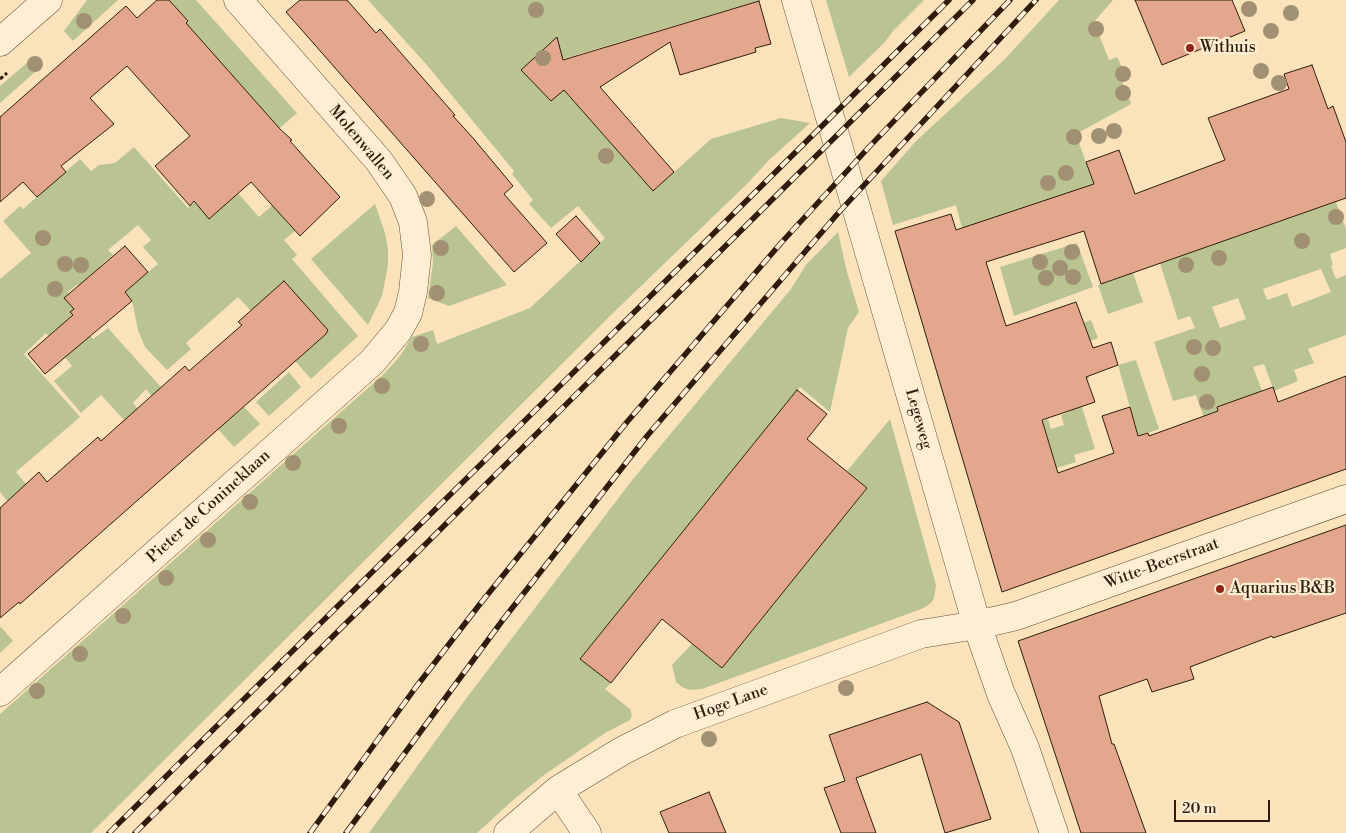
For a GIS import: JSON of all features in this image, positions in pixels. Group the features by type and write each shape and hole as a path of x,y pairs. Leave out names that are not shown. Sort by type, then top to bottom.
{"street":[{"path":"0,42 48,0"},
{"name":"Molenwallen","path":"238,0 379,161 403,196 413,222 418,255 408,313"},
{"name":"Legeweg","path":"796,0 977,626 1001,694 1025,748 1054,833"},
{"name":"Pieter de Conincklaan","path":"0,692 372,362 398,331 408,313"},
{"name":"Witte-Beerstraat","path":"977,626 1016,616 1346,499"},
{"name":"Hoge Lane","path":"508,833 558,790 622,751 675,724 920,634 977,626"},
{"path":"558,790 586,833"}],"green space":[{"path":"87,0 118,0 73,41 64,31"},
{"path":"169,0 196,0 297,113 248,156 186,23 188,21"},
{"path":"368,0 761,0 542,65 653,191 711,139 781,118 810,123 768,161 749,182 612,314 91,833 0,833 0,714 385,373 400,356 412,337 433,330 437,344 530,308 605,238 578,206 551,228 529,204 533,200 512,174 514,171 426,64"},
{"path":"826,0 924,0 849,77"},
{"path":"1059,0 1113,0 1094,22 1109,60 1117,57 1126,75 1122,81 1131,104 1076,134 1097,194 964,236 956,205 893,225 881,181 916,141 1004,60"},
{"path":"35,56 43,65 0,103 0,86"},
{"path":"134,147 188,208 224,177 259,217 277,201 291,217 286,221 295,231 284,240 297,255 292,259 358,336 311,379 295,361 325,335 328,330 284,281 251,311 238,297 186,343 191,349 167,370 145,347 138,330 132,301 112,277 125,267 137,281 158,264 143,247 151,240 138,225 108,250 113,255 101,265 105,270 89,297 78,284 64,298 74,309 70,312 93,339 108,328 176,404 165,413 146,389 133,403 138,409 125,421 101,395 81,413 54,381 72,366 64,356 65,354 46,333 24,354 80,417 16,472 26,484 13,508 0,492 0,279 31,253 3,221 20,206 23,209 80,159 91,171 99,165 115,163"},
{"path":"1336,202 1346,229 1346,248 1330,254 1333,265 1331,266 1336,279 1346,275 1346,335 1308,349 1314,363 1294,370 1298,381 1274,391 1264,364 1253,367 1264,396 1217,407 1223,424 1216,453 1196,395 1173,401 1154,342 1195,328 1190,316 1178,320 1160,263","holes":["1321,269 1331,292 1292,307 1287,293 1267,300 1263,289","1238,298 1246,319 1220,328 1212,307"]},
{"path":"375,204 385,233 388,265 382,296 368,325 311,259"},
{"path":"456,226 507,285 449,306 428,298 433,263 432,245"},
{"path":"838,232 859,312 848,328 830,412 800,387 580,659 611,683 605,689 630,709 632,715 630,720 605,733 544,775 477,833 369,833 465,700 633,479 791,289 806,265"},
{"path":"1077,243 1093,287 1014,316 1000,267"},
{"path":"1133,273 1143,302 1108,314 1098,285"},
{"path":"1091,320 1098,338 1048,355 1042,338"},
{"path":"1083,359 1089,379 1075,385 1095,449 1074,455 1076,462 1057,468 1042,421 1048,419 1051,429 1064,425 1061,415 1070,411 1067,403"},
{"path":"1136,360 1159,429 1138,436 1118,365"},
{"path":"289,372 301,387 269,416 256,402"},
{"path":"244,407 260,424 234,447 218,429"},
{"path":"890,419 936,585 934,598 931,603 924,608 702,689 689,690 682,687 676,682 672,665 692,644 722,668 867,488 847,471"},
{"path":"0,628 13,641 0,653"}],"building":[{"path":"157,0 169,0 188,21 186,23 280,129 292,140 290,141 340,197 300,236 251,182 209,219 194,201 190,206 155,166 190,136 127,66 90,98 114,124 61,166 66,172 37,197 23,182 0,202 0,117 126,6 137,18"},
{"path":"300,0 347,0 376,33 380,29 455,115 453,116 513,186 504,194 547,243 514,272 286,12"},
{"name":"Withuis","path":"1135,0 1232,0 1245,31 1162,65"},
{"path":"759,1 771,44 755,48 756,52 680,75 670,42 600,87 674,172 653,191 564,90 551,101 521,70 557,37 563,60"},
{"path":"1312,65 1328,109 1333,106 1346,142 1346,198 1101,284 1084,231 986,262 1006,326 1076,302 1093,348 1111,342 1118,365 1086,377 1095,402 1042,420 1058,473 1114,453 1102,416 1130,407 1138,436 1148,433 1149,436 1218,411 1217,407 1273,387 1278,402 1346,376 1346,469 1002,592 895,231 951,214 956,230 1094,184 1086,162 1119,150 1135,194 1225,160 1208,118 1289,89 1284,74"},
{"path":"576,216 600,243 581,262 556,234"},
{"path":"125,246 148,272 125,292 132,301 45,374 28,354 73,315 70,312 74,309 64,298"},
{"path":"284,281 328,330 326,334 20,604 19,602 0,618 0,508 39,472 47,482 98,437 101,441 185,366 189,371 242,325 238,322"},
{"path":"797,390 827,414 807,439 867,488 722,668 662,619 611,683 580,659"},
{"path":"1346,525 1346,613 1273,638 1272,636 1190,667 1194,679 1152,692 1147,679 1099,696 1112,744 1114,744 1146,833 1081,833 1018,641"},
{"path":"927,702 959,722 991,819 945,833 921,754 856,778 876,833 841,833 824,788 845,781 829,735"},
{"path":"709,792 726,833 669,833 660,812"}],"railway":[{"path":"109,833 949,0"},
{"path":"135,833 973,0"},
{"path":"310,833 416,687 480,604 627,422 781,243 870,146 1010,0"},
{"path":"346,833 502,621 647,436 840,211 1036,0"}],"place":[{"name":"Withuis","path":"1190,48"},
{"name":"Aquarius B&B","path":"1220,589"}]}
